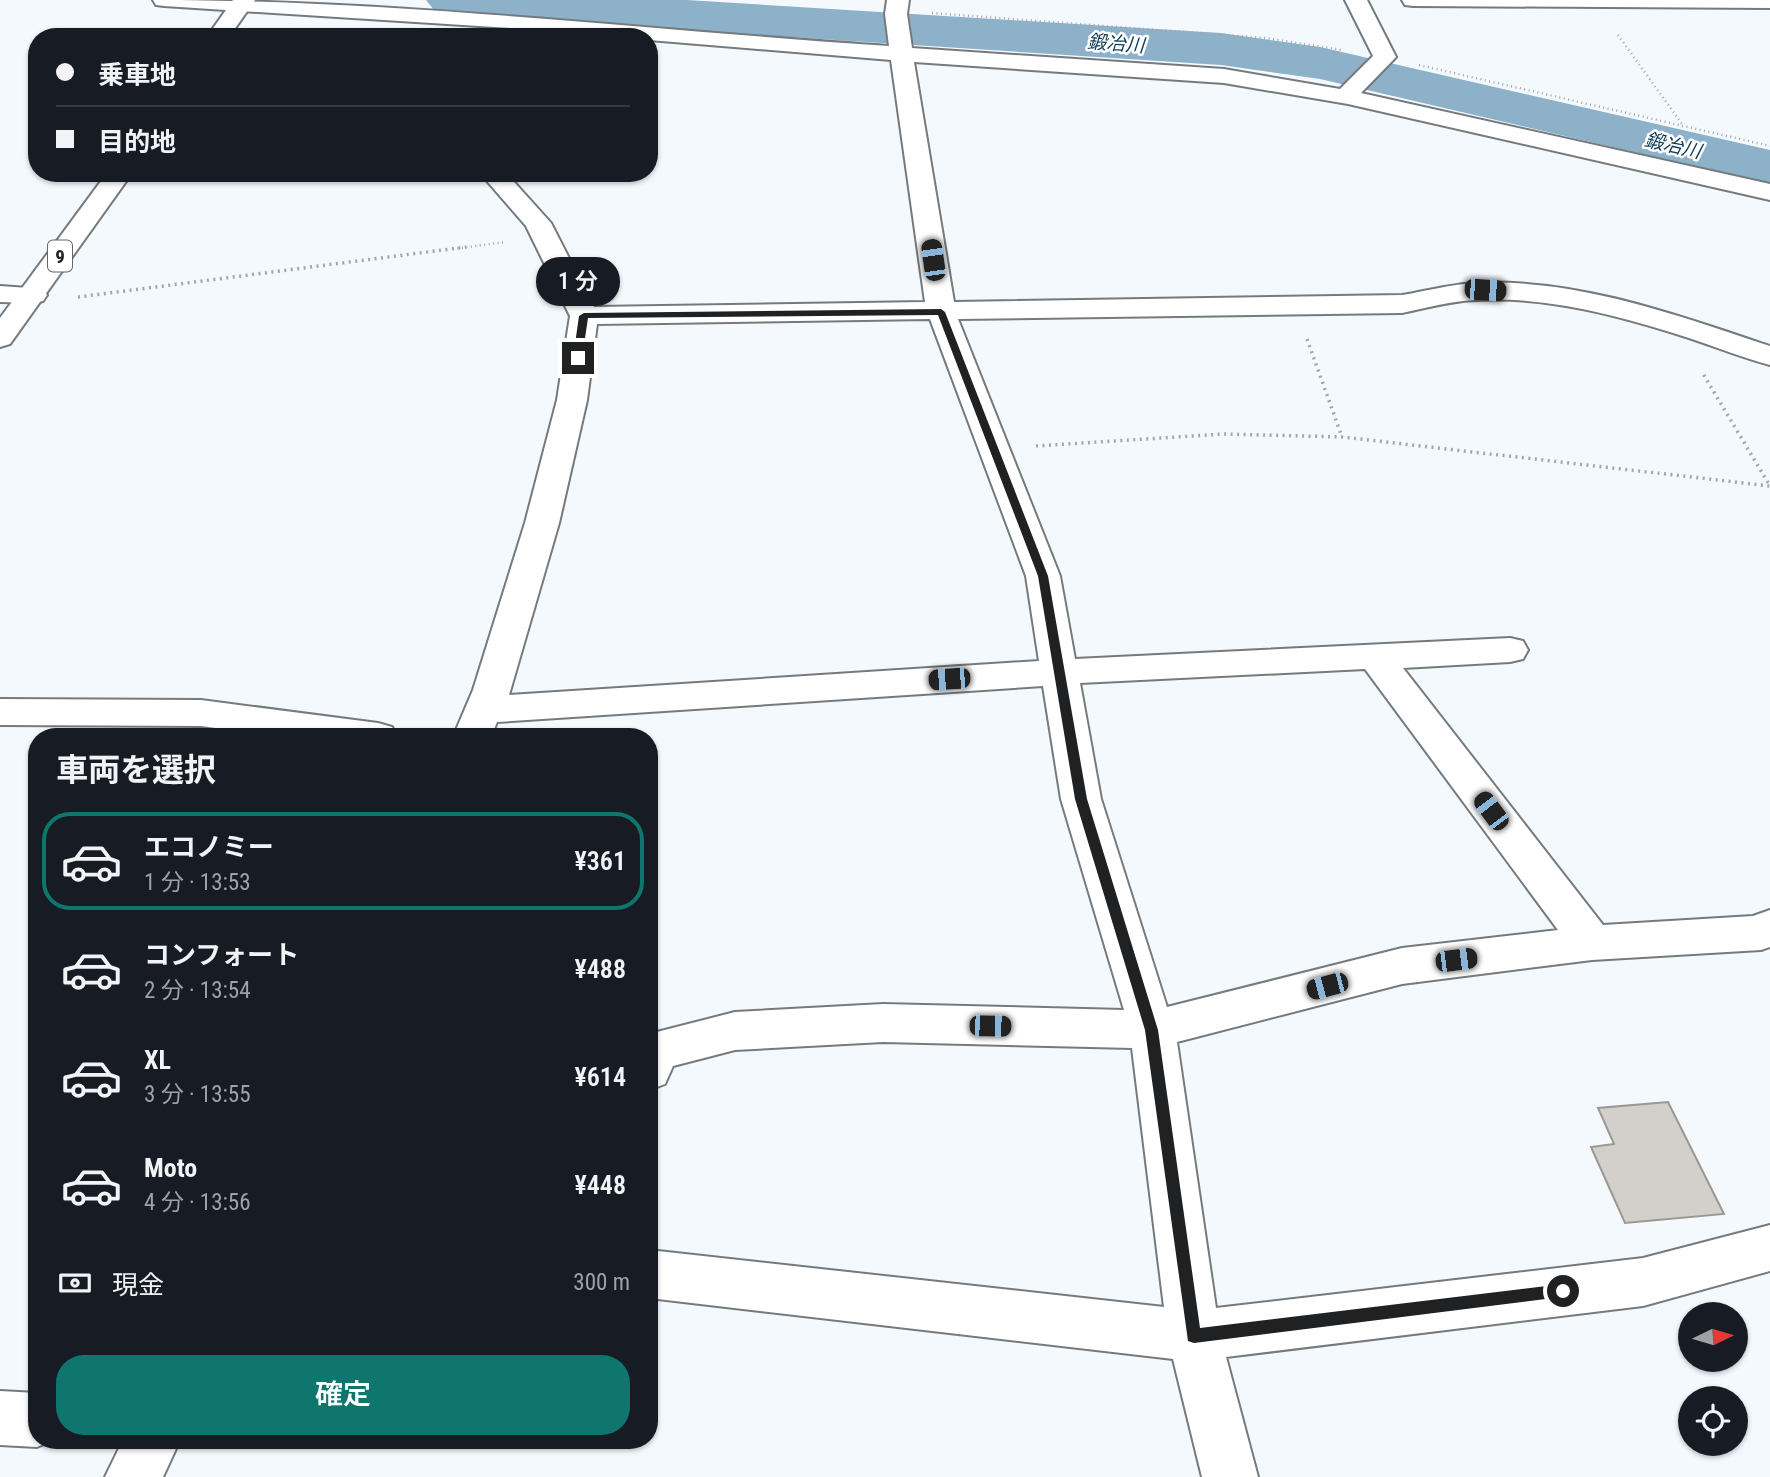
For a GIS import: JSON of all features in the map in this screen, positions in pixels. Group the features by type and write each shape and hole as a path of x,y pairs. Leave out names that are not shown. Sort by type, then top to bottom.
{"street":[{"path":"164,0 242,2 586,28"},
{"path":"1349,93 1385,57 1356,0"},
{"path":"1413,0 1770,2"},
{"path":"224,28 242,2"},
{"path":"897,7 900,48 941,312 1043,576 1081,799 1152,1030 1194,1336 1230,1477"},
{"path":"658,36 900,48 1224,76 1349,93 1770,192"},
{"name":"9","path":"0,338 19,298 113,182"},
{"path":"500,182 538,223 584,316 569,412 542,523 483,712 1059,672 1510,650"},
{"path":"584,316 1402,304 1485,290 1562,296 1673,323 1770,356"},
{"path":"1374,656 1592,943"},
{"path":"0,712 201,713 312,728"},
{"path":"658,1050 735,1031 883,1023 1152,1030 1402,967 1592,943 1761,933 1770,927"},
{"path":"658,1275 1194,1336 1643,1282 1770,1248"},
{"path":"0,1418 28,1420"},
{"path":"133,1477 148,1449"}],"path":[{"path":"1594,1 1682,125"},
{"path":"19,298 545,237"},
{"path":"1295,306 1342,437"},
{"path":"994,449 1223,434 1342,437 1770,486 1673,323"}],"building":[{"path":"1668,1102 1724,1214 1625,1223 1591,1147 1614,1144 1598,1108"}],"waterway":[{"name":"鍛冶川","path":"451,0 1221,49 1320,63 1770,167"}],"route":[{"path":"578,358 584,316 941,312 1043,576 1081,799 1152,1030 1194,1336 1563,1291"}]}
